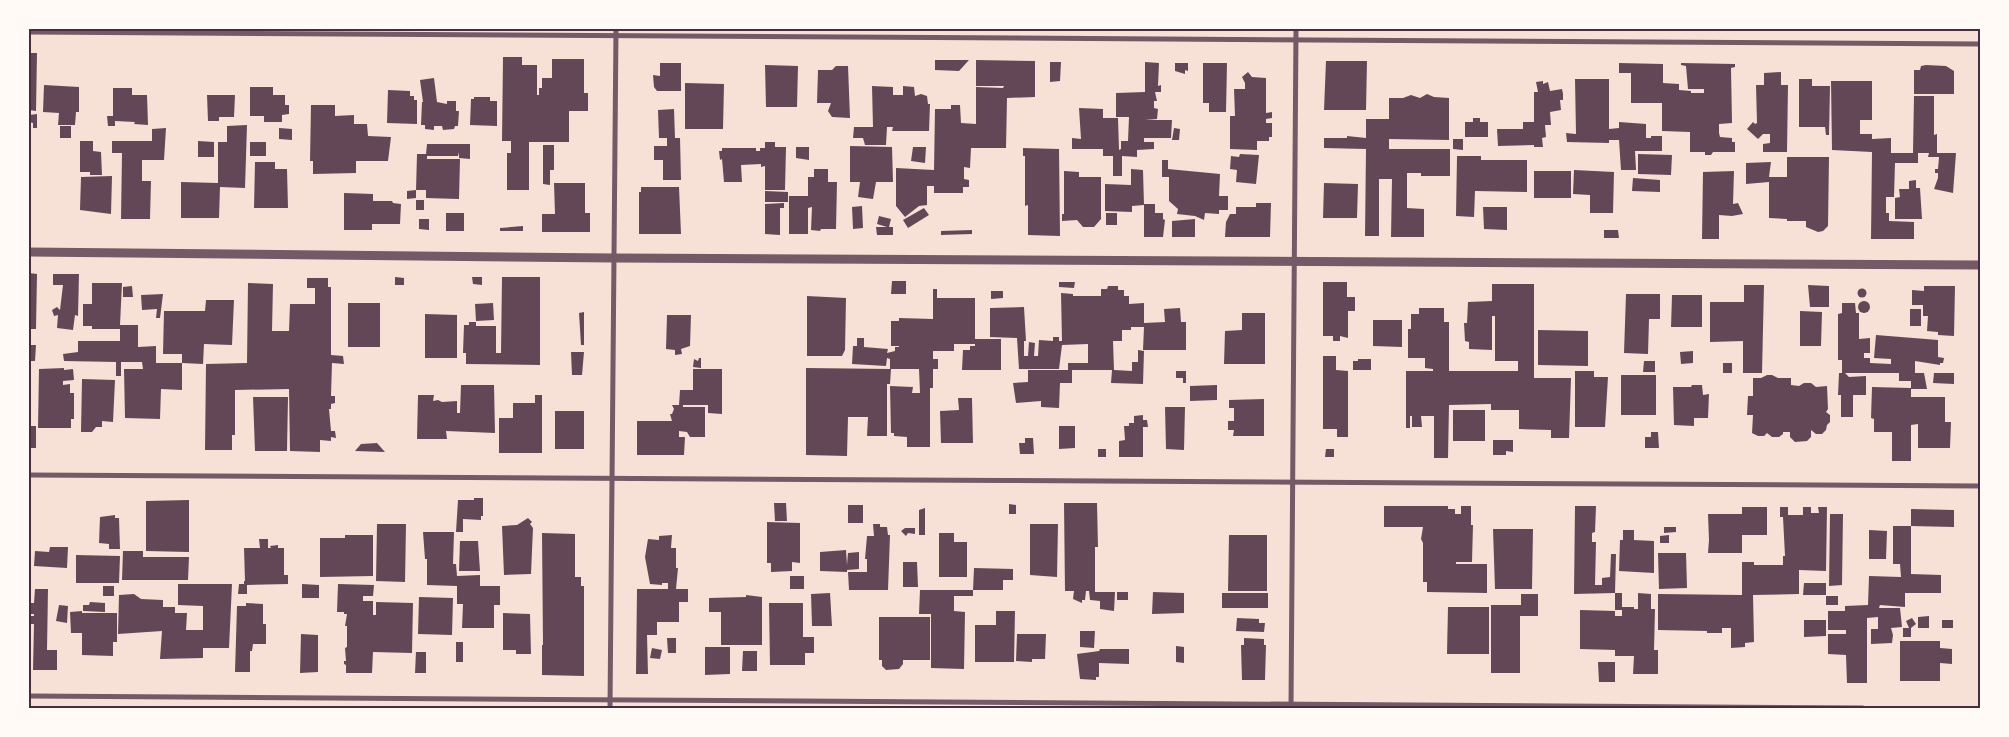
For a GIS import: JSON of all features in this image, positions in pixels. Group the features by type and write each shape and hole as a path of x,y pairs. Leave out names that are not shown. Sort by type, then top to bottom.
{"street":[{"path":"610,708 616,29"},
{"path":"1291,706 1296,29"},
{"path":"29,32 1980,44"},
{"path":"29,252 614,258 1980,265"},
{"path":"29,475 1980,486"},
{"path":"29,696 1291,706 1863,708"}],"building":[{"path":"29,53 37,53 36,111 29,110"},
{"path":"503,57 522,57 522,65 537,65 537,95 539,95 539,88 542,88 542,78 552,78 552,59 584,59 584,93 588,93 588,111 569,111 569,142 529,142 529,190 507,190 507,153 511,153 511,141 502,141"},
{"path":"935,60 969,60 959,71 935,70"},
{"path":"976,60 1035,61 1035,97 1007,98 1006,148 971,148 970,168 964,167 964,179 969,180 969,187 963,187 963,193 934,193 934,186 927,186 927,205 919,206 905,217 896,206 896,168 934,170 935,109 951,109 951,105 960,105 961,123 976,124 976,87 1003,88 1004,86 976,86"},
{"path":"1326,61 1367,61 1366,110 1324,110"},
{"path":"1050,62 1061,62 1060,81 1050,82"},
{"path":"1145,62 1159,63 1158,86 1161,85 1161,92 1155,92 1157,101 1154,101 1154,108 1158,109 1157,119 1145,120 1172,120 1171,138 1144,138 1144,142 1154,142 1154,149 1137,150 1137,157 1122,156 1122,176 1113,176 1113,156 1103,156 1103,149 1072,149 1072,138 1081,139 1079,108 1103,109 1103,118 1118,118 1119,150 1121,149 1121,141 1128,141 1129,117 1116,117 1116,93 1145,92"},
{"path":"660,63 681,63 681,91 657,91 654,87 653,75 660,76"},
{"path":"1175,63 1188,63 1188,71 1185,70 1185,74 1175,71"},
{"path":"1203,63 1227,63 1226,112 1209,112 1209,103 1203,103"},
{"path":"1619,63 1663,64 1663,83 1679,84 1679,90 1691,91 1691,93 1704,93 1704,89 1688,89 1686,66 1681,65 1681,63 1735,64 1735,67 1731,68 1732,123 1719,124 1719,133 1720,137 1732,138 1732,142 1735,142 1735,152 1713,152 1711,155 1705,155 1705,152 1690,152 1690,132 1662,131 1662,103 1631,103 1631,73 1619,73"},
{"path":"765,65 798,66 797,107 766,107"},
{"path":"836,66 848,66 850,118 832,117 828,111 831,103 817,103 818,70 832,70"},
{"path":"1921,66 1946,66 1954,71 1954,94 1914,94 1914,70 1920,70"},
{"path":"1248,72 1252,77 1266,78 1266,113 1272,112 1272,118 1266,119 1266,123 1272,123 1272,137 1269,137 1269,141 1257,141 1257,150 1230,149 1230,116 1235,116 1234,89 1245,89 1242,77"},
{"path":"1781,72 1781,85 1788,85 1787,152 1763,152 1763,144 1770,143 1770,134 1763,134 1758,139 1747,129 1753,122 1757,123 1756,85 1764,85 1764,73"},
{"path":"434,78 437,102 447,104 447,101 456,101 456,111 459,111 458,126 455,126 454,129 443,130 442,126 434,126 434,130 425,129 425,125 421,125 423,102 420,80"},
{"path":"1575,79 1609,79 1609,129 1619,128 1619,122 1646,124 1646,138 1662,136 1662,151 1635,151 1636,170 1621,170 1619,140 1609,140 1609,143 1567,142 1566,133 1576,134"},
{"path":"1799,79 1812,79 1812,86 1830,86 1829,135 1826,135 1825,127 1799,127"},
{"path":"1543,81 1543,84 1548,82 1550,91 1562,89 1563,100 1560,100 1561,110 1550,112 1551,125 1545,125 1546,137 1542,138 1543,147 1534,147 1534,145 1498,146 1497,129 1523,129 1523,122 1534,122 1534,92 1538,92 1536,82"},
{"path":"1831,81 1872,81 1872,120 1860,120 1860,134 1872,134 1872,139 1891,138 1891,153 1913,153 1914,96 1934,96 1934,135 1937,134 1937,153 1956,153 1953,193 1934,189 1938,178 1938,173 1935,173 1935,169 1938,169 1939,157 1928,157 1929,153 1918,153 1918,163 1895,163 1894,197 1886,197 1886,213 1889,213 1889,221 1914,222 1914,239 1871,239 1872,152 1832,150"},
{"path":"685,83 724,84 723,129 685,129"},
{"path":"44,85 79,87 79,112 76,112 75,125 58,125 59,113 43,112"},
{"path":"872,86 893,87 893,95 903,95 903,86 914,87 915,96 921,94 927,96 928,104 930,104 929,131 892,131 893,127 887,127 886,145 865,145 863,138 853,138 854,127 873,127"},
{"path":"250,87 273,87 273,95 285,95 285,105 289,105 289,114 282,115 282,122 264,122 264,116 250,116"},
{"path":"113,88 132,88 132,95 147,95 148,125 115,121 115,126 108,126 107,116 113,116"},
{"path":"388,90 410,91 410,96 414,96 414,100 417,100 417,124 387,123"},
{"path":"1427,94 1434,97 1449,98 1449,140 1389,139 1389,149 1450,149 1450,176 1421,176 1421,173 1407,173 1407,208 1424,209 1424,237 1391,237 1392,179 1379,179 1379,236 1365,236 1366,149 1324,148 1324,138 1347,138 1347,136 1366,138 1366,119 1389,119 1389,98 1403,98 1411,95 1420,98"},
{"path":"207,95 235,95 234,117 219,117 219,121 208,121"},
{"path":"474,97 490,97 490,101 497,101 497,126 470,125 471,99 474,99"},
{"path":"311,105 335,105 335,116 354,115 354,124 367,124 368,136 391,137 388,161 356,161 356,173 313,174 313,161 310,161"},
{"path":"674,109 675,138 680,138 681,180 663,180 663,160 654,160 654,146 667,146 667,138 659,138 658,110"},
{"path":"37,114 37,128 33,128 33,123 29,122 29,115"},
{"path":"1473,118 1480,118 1480,122 1488,122 1488,137 1465,137 1465,122 1473,122"},
{"path":"247,125 245,188 220,187 219,218 181,218 181,182 218,183 218,142 227,142 227,126"},
{"path":"60,126 71,126 71,138 60,138"},
{"path":"166,128 164,160 142,160 142,181 151,181 150,219 121,219 122,153 112,153 112,141 152,141 152,129"},
{"path":"279,128 292,129 292,140 279,139"},
{"path":"1174,128 1180,129 1179,140 1172,140"},
{"path":"1453,139 1463,139 1463,150 1453,149"},
{"path":"80,141 93,141 93,151 101,152 102,175 90,175 90,172 80,172"},
{"path":"198,141 214,142 214,157 198,157"},
{"path":"250,142 266,142 266,156 250,156"},
{"path":"765,142 775,142 775,147 786,147 785,190 765,190 765,166 761,167 761,164 741,165 742,182 724,182 722,159 720,160 719,151 722,151 722,148 756,148 756,151 760,151 760,148 765,148"},
{"path":"427,144 470,144 470,159 459,158 459,152 458,156 427,156 427,159 460,159 459,199 426,198 426,190 416,190 417,154 426,154"},
{"path":"543,145 554,145 554,170 550,170 550,185 543,184"},
{"path":"850,146 892,147 893,182 876,182 873,199 858,197 860,182 850,182"},
{"path":"796,147 809,147 809,160 796,158"},
{"path":"913,147 926,147 925,163 911,161"},
{"path":"1023,148 1059,149 1060,236 1028,235 1028,205 1025,206 1025,156 1023,156"},
{"path":"1240,154 1259,155 1256,184 1236,182 1237,170 1230,169 1231,156 1239,157"},
{"path":"1638,154 1672,155 1671,175 1638,174"},
{"path":"1457,156 1481,156 1481,160 1527,160 1527,192 1475,191 1474,217 1456,216"},
{"path":"1787,157 1829,157 1828,226 1823,231 1818,232 1806,227 1806,221 1787,221 1787,219 1769,218 1769,182 1746,184 1746,163 1771,162 1769,177 1787,177"},
{"path":"1162,160 1168,160 1168,169 1220,174 1219,196 1228,196 1228,210 1219,210 1219,214 1205,213 1204,220 1195,216 1177,214 1178,209 1169,201 1169,177 1162,177"},
{"path":"255,162 275,162 275,169 287,169 288,208 254,208"},
{"path":"814,169 828,169 828,182 837,182 836,229 811,230 812,207 808,208 808,234 789,234 789,196 808,196 808,177 814,177"},
{"path":"1131,169 1143,170 1144,205 1132,206 1132,212 1105,211 1105,184 1131,185"},
{"path":"1574,170 1614,172 1613,213 1590,213 1590,195 1573,194"},
{"path":"1064,171 1079,172 1079,177 1101,177 1101,219 1094,227 1083,227 1077,220 1062,221 1062,214 1064,214"},
{"path":"1534,171 1571,171 1571,198 1534,198"},
{"path":"1734,171 1733,204 1738,203 1743,214 1732,216 1719,215 1719,239 1702,239 1703,172"},
{"path":"112,176 111,214 80,210 81,177"},
{"path":"1633,178 1660,180 1660,192 1632,191"},
{"path":"1916,180 1916,188 1920,188 1922,219 1895,219 1895,198 1900,197 1899,189 1909,189 1909,181"},
{"path":"554,183 585,183 585,213 590,213 590,232 542,232 542,214 555,214"},
{"path":"1324,183 1358,184 1357,218 1323,218"},
{"path":"641,187 679,187 681,234 639,234 639,192 641,192"},
{"path":"416,190 416,198 407,199 407,191"},
{"path":"765,191 788,192 788,202 765,202"},
{"path":"344,193 373,194 373,201 392,201 393,203 401,204 400,224 372,224 372,230 344,230"},
{"path":"416,200 424,200 424,210 416,210"},
{"path":"784,203 784,208 780,208 780,235 765,234 765,204"},
{"path":"1256,203 1271,203 1270,237 1225,237 1226,222 1230,214 1236,214 1236,207 1256,207"},
{"path":"1144,204 1155,204 1155,213 1163,213 1163,219 1165,220 1163,237 1144,237"},
{"path":"862,206 863,228 853,229 852,207"},
{"path":"1483,207 1507,207 1507,230 1484,229"},
{"path":"924,208 929,215 908,228 903,220"},
{"path":"446,213 464,213 464,231 446,231"},
{"path":"1106,213 1117,213 1117,225 1106,225"},
{"path":"879,216 891,219 889,227 893,227 893,235 877,235 876,227 887,227 877,224"},
{"path":"419,219 429,219 429,230 419,229"},
{"path":"1195,219 1195,237 1172,237 1172,221"},
{"path":"523,226 523,231 500,231 500,228"},
{"path":"972,230 972,234 941,235 941,231"},
{"path":"1604,230 1618,230 1619,238 1604,238"},
{"path":"29,273 37,274 36,329 29,329"},
{"path":"53,274 79,274 78,316 75,315 73,330 57,328 58,315 54,316 52,310 57,307 60,310 63,285 53,285"},
{"path":"395,277 404,278 404,285 395,285"},
{"path":"472,277 482,277 482,285 473,284"},
{"path":"502,277 540,277 540,365 466,364 466,353 463,353 464,325 469,325 469,322 476,322 476,326 496,326 496,353 501,353"},
{"path":"307,278 328,278 328,287 331,287 331,355 343,356 344,364 332,363 331,396 335,396 335,403 331,404 331,409 329,409 331,431 335,431 336,438 331,437 331,441 320,440 320,452 290,451 289,389 235,390 235,435 232,435 232,450 205,450 206,364 247,363 248,283 273,284 272,331 289,331 290,304 315,304 315,288 307,288"},
{"path":"892,281 906,281 906,294 891,294"},
{"path":"1059,282 1075,282 1074,288 1059,287"},
{"path":"1323,282 1347,282 1347,297 1355,297 1355,311 1348,311 1348,338 1340,336 1340,341 1333,341 1333,336 1323,336"},
{"path":"92,283 122,283 120,325 138,325 138,347 156,346 156,363 182,363 182,390 161,389 160,419 125,418 124,369 143,369 142,362 121,362 121,376 116,376 116,362 64,361 63,354 78,352 78,341 120,341 120,329 92,329 92,326 83,326 83,304 92,304"},
{"path":"1492,284 1534,284 1534,378 1571,378 1569,438 1551,438 1551,430 1519,429 1519,410 1491,410 1491,404 1449,405 1448,458 1434,458 1434,416 1421,416 1422,427 1412,427 1412,416 1410,416 1410,428 1406,428 1406,371 1433,371 1433,369 1425,368 1425,358 1408,358 1408,329 1411,329 1411,314 1419,314 1419,308 1444,308 1444,322 1449,322 1449,371 1518,371 1518,361 1495,361 1495,316 1492,316 1492,350 1469,349 1469,342 1465,341 1464,323 1467,323 1468,302 1492,301"},
{"path":"1744,285 1764,285 1762,373 1743,373 1743,341 1710,342 1710,302 1744,302"},
{"path":"1808,285 1829,286 1829,307 1810,307"},
{"path":"132,286 133,297 123,297 123,287"},
{"path":"1108,286 1118,286 1118,290 1124,290 1124,296 1129,296 1129,304 1144,303 1144,323 1165,322 1164,309 1180,308 1181,322 1186,322 1186,350 1143,350 1144,327 1131,327 1131,330 1122,330 1122,341 1113,341 1114,370 1132,371 1132,362 1138,362 1138,350 1144,351 1143,384 1111,383 1112,370 1072,370 1072,383 1060,383 1059,408 1041,407 1041,401 1016,403 1013,383 1028,382 1028,370 1068,370 1068,363 1088,363 1088,344 1062,345 1059,369 1019,369 1017,338 990,337 990,308 1024,307 1026,341 1024,341 1024,356 1028,356 1029,342 1035,343 1034,356 1038,356 1039,340 1053,341 1053,337 1059,337 1059,341 1062,341 1061,293 1073,294 1073,296 1101,296 1101,289 1107,289"},
{"path":"1924,286 1955,286 1954,336 1938,335 1938,332 1927,331 1928,316 1923,316 1923,305 1912,305 1912,290 1924,291"},
{"path":"1862,288 1867,293 1862,298 1857,293"},
{"path":"933,289 937,289 937,298 975,298 975,339 1001,339 1001,370 962,370 963,350 970,350 970,346 975,346 975,344 954,344 954,351 933,351 933,359 938,359 938,369 933,369 933,388 930,388 930,447 907,447 907,437 894,436 894,433 891,433 890,386 913,387 912,393 920,393 919,369 890,369 890,359 887,358 886,366 852,364 853,346 857,346 857,338 864,338 864,347 888,349 887,353 895,351 895,347 899,346 891,346 891,321 899,321 899,318 933,319"},
{"path":"991,291 1003,291 1003,298 991,299"},
{"path":"163,294 160,318 156,318 157,309 142,310 141,295"},
{"path":"1626,294 1660,294 1660,319 1649,319 1648,354 1624,353"},
{"path":"1672,295 1702,295 1702,327 1671,327"},
{"path":"807,296 846,298 845,350 842,356 807,356"},
{"path":"206,300 234,300 232,345 204,344 203,364 182,363 182,354 163,354 164,311 205,311"},
{"path":"1862,301 1866,301 1870,307 1866,313 1862,313 1858,309 1858,305"},
{"path":"348,303 380,303 380,347 348,347"},
{"path":"493,303 494,320 476,321 475,304"},
{"path":"1842,303 1855,303 1856,313 1859,313 1859,339 1870,338 1870,353 1864,353 1864,358 1870,358 1870,363 1891,364 1891,359 1874,358 1876,335 1938,340 1938,357 1944,358 1943,363 1940,363 1940,365 1915,361 1915,373 1924,373 1927,389 1911,389 1911,397 1945,397 1945,422 1951,422 1950,448 1918,448 1918,424 1911,425 1911,461 1892,461 1892,432 1874,432 1874,419 1871,418 1872,387 1911,388 1911,381 1899,381 1899,373 1845,373 1849,377 1866,376 1866,395 1853,395 1853,417 1841,417 1841,395 1838,395 1839,373 1842,373 1842,360 1838,360 1838,314 1842,313"},
{"path":"1910,309 1921,309 1921,326 1910,326"},
{"path":"1800,311 1822,312 1821,346 1800,346"},
{"path":"584,312 584,345 581,345 579,313"},
{"path":"1242,313 1265,313 1265,364 1224,364 1225,331 1242,330"},
{"path":"425,314 457,315 457,358 425,358"},
{"path":"667,315 691,315 690,346 681,349 682,354 675,355 675,350 666,349"},
{"path":"1373,320 1402,320 1402,347 1373,346"},
{"path":"1538,330 1588,331 1588,366 1538,365"},
{"path":"29,345 36,345 35,361 29,361"},
{"path":"1693,351 1693,363 1681,364 1680,352"},
{"path":"571,352 584,352 582,375 572,375"},
{"path":"1323,356 1336,356 1336,370 1348,371 1348,437 1337,437 1337,429 1323,429"},
{"path":"701,358 701,368 693,367 694,359 698,361"},
{"path":"1358,359 1371,359 1371,370 1353,370 1353,361 1358,361"},
{"path":"1644,361 1655,361 1655,372 1643,372"},
{"path":"1723,363 1732,363 1732,373 1723,373"},
{"path":"64,368 64,370 73,369 74,380 63,381 63,385 70,384 70,393 74,393 74,419 71,419 71,428 38,428 39,369"},
{"path":"806,368 891,369 890,384 887,384 887,436 867,436 868,417 848,417 847,456 806,455"},
{"path":"693,369 722,369 722,414 708,413 708,405 683,405 683,407 705,407 705,437 690,437 687,432 679,431 679,437 685,437 684,455 637,455 637,421 672,421 670,414 672,414 674,409 672,405 679,405 680,390 693,390"},
{"path":"1176,371 1186,371 1186,383 1183,383 1183,378 1176,378"},
{"path":"1575,371 1594,371 1594,377 1608,377 1605,427 1575,427"},
{"path":"1934,373 1954,373 1954,384 1933,383"},
{"path":"1621,375 1656,375 1656,415 1621,415"},
{"path":"1767,375 1778,378 1791,378 1791,385 1799,386 1804,383 1811,383 1816,387 1827,386 1828,409 1826,412 1830,415 1830,422 1822,434 1816,434 1811,430 1811,437 1807,441 1795,442 1790,437 1790,432 1783,432 1779,437 1772,437 1767,433 1764,436 1758,436 1752,433 1753,415 1747,415 1748,396 1753,396 1753,378 1761,378"},
{"path":"82,379 115,380 113,422 102,421 102,427 96,427 92,432 81,432"},
{"path":"461,385 494,385 495,433 446,431 447,439 417,439 418,395 434,395 433,401 457,401 457,413 460,413"},
{"path":"1217,385 1217,400 1190,401 1190,386"},
{"path":"1692,385 1702,385 1703,395 1709,394 1708,418 1694,418 1694,426 1674,425 1673,387 1691,387"},
{"path":"535,395 542,395 542,453 499,453 499,418 513,418 513,403 535,403"},
{"path":"253,397 288,397 287,451 255,451"},
{"path":"958,398 972,398 973,443 941,443 940,411 959,410"},
{"path":"1264,399 1264,436 1233,436 1234,430 1228,430 1228,421 1234,421 1234,408 1229,408 1229,400"},
{"path":"1165,407 1185,407 1184,450 1166,449"},
{"path":"1453,410 1485,410 1485,441 1453,441"},
{"path":"555,411 584,411 584,449 555,449"},
{"path":"29,414 31,426 36,426 36,448 29,448"},
{"path":"1143,415 1143,420 1147,420 1148,427 1143,427 1143,457 1119,457 1119,441 1125,440 1124,426 1134,423 1134,416"},
{"path":"1059,426 1075,426 1075,448 1059,449"},
{"path":"1651,432 1658,432 1659,448 1645,448 1645,437 1651,437"},
{"path":"1025,438 1033,438 1034,454 1020,454 1019,443 1025,443"},
{"path":"1493,440 1513,440 1513,452 1506,451 1506,455 1493,455"},
{"path":"377,443 385,452 355,451 361,444"},
{"path":"1098,449 1106,449 1106,457 1098,457"},
{"path":"1326,449 1334,449 1334,457 1325,457"},
{"path":"474,498 483,498 483,516 481,516 481,520 463,519 463,532 456,532 458,500 474,500"},
{"path":"189,500 189,552 146,551 146,501"},
{"path":"774,503 786,503 787,521 775,521"},
{"path":"1064,503 1097,503 1098,547 1095,547 1095,592 1115,592 1114,611 1100,609 1100,601 1090,600 1089,591 1086,591 1085,600 1082,600 1082,603 1073,599 1074,591 1065,591"},
{"path":"1009,504 1016,505 1016,514 1009,514"},
{"path":"848,505 863,505 863,523 848,523"},
{"path":"1384,506 1448,506 1448,509 1455,509 1455,514 1461,514 1461,506 1471,506 1471,525 1473,525 1472,562 1456,562 1456,564 1487,564 1487,593 1427,592 1427,582 1423,582 1423,543 1421,539 1423,527 1384,527"},
{"path":"1575,506 1596,506 1595,532 1592,533 1592,542 1596,542 1595,585 1602,585 1602,578 1610,577 1611,554 1616,554 1615,593 1574,594"},
{"path":"1742,507 1767,507 1767,535 1742,535 1742,553 1708,553 1708,514 1742,514"},
{"path":"1780,507 1788,507 1788,515 1803,515 1803,507 1811,507 1811,513 1819,513 1818,507 1827,507 1826,571 1799,570 1799,594 1753,595 1754,642 1745,643 1745,647 1731,648 1731,628 1722,628 1722,633 1658,630 1658,594 1742,595 1742,562 1754,562 1754,565 1783,565 1783,556 1785,556 1783,517 1780,517"},
{"path":"925,508 925,535 919,535 919,510"},
{"path":"1911,509 1954,510 1954,527 1911,526"},
{"path":"1830,514 1843,514 1842,585 1829,586"},
{"path":"115,515 115,518 119,518 120,549 109,549 109,544 99,543 100,517"},
{"path":"528,518 532,522 530,524 533,528 531,574 504,575 502,526 517,525"},
{"path":"767,522 800,523 800,563 792,562 792,571 771,572 771,563 767,563"},
{"path":"377,524 406,524 405,582 376,581"},
{"path":"873,524 887,527 888,535 890,535 888,590 849,590 848,572 867,572 867,559 865,559 867,536 874,536"},
{"path":"1030,524 1058,524 1057,577 1030,575"},
{"path":"1893,526 1911,526 1911,574 1941,575 1941,593 1905,593 1905,607 1880,605 1879,608 1900,608 1902,627 1891,628 1893,635 1892,643 1871,644 1871,629 1878,629 1878,617 1867,618 1867,683 1847,683 1846,655 1828,654 1828,634 1846,634 1846,630 1828,630 1828,611 1845,611 1845,606 1868,605 1869,576 1901,577 1900,564 1893,564"},
{"path":"1664,527 1676,527 1676,532 1664,533"},
{"path":"905,528 915,528 915,534 908,533 906,536 901,531"},
{"path":"1493,529 1533,529 1532,589 1495,589"},
{"path":"1623,530 1634,530 1634,540 1654,541 1654,573 1619,571 1620,540 1623,540"},
{"path":"1869,530 1887,531 1886,559 1869,559"},
{"path":"423,532 454,532 453,564 456,564 457,576 480,575 480,586 500,586 500,605 494,605 494,628 462,628 463,604 457,604 457,586 427,585 427,559 425,559"},
{"path":"542,533 575,534 575,577 581,577 581,586 584,586 584,676 542,675"},
{"path":"939,533 954,533 954,542 967,542 967,577 939,577"},
{"path":"345,535 373,535 373,576 320,577 320,538 345,538"},
{"path":"672,535 671,548 676,548 676,568 678,568 676,589 688,589 688,602 679,602 679,622 657,622 657,635 647,635 648,674 636,674 637,589 668,589 668,583 662,583 662,585 650,584 645,557 648,539 659,540 659,536"},
{"path":"1229,535 1267,535 1267,591 1228,591"},
{"path":"1669,535 1669,543 1660,543 1660,536"},
{"path":"259,539 268,539 268,548 278,545 278,548 284,548 284,575 288,575 288,584 247,585 247,594 238,594 239,584 244,584 245,581 244,548 260,548"},
{"path":"460,541 478,541 480,571 459,571"},
{"path":"50,547 68,547 67,568 34,566 35,551 49,552"},
{"path":"846,550 847,565 848,553 859,552 859,569 847,570 847,572 820,571 820,552"},
{"path":"123,551 143,551 143,557 189,557 188,580 122,580"},
{"path":"1658,553 1686,553 1687,588 1659,589"},
{"path":"76,555 120,556 119,583 76,583"},
{"path":"903,562 917,562 918,587 903,587"},
{"path":"974,568 1013,569 1013,580 1003,580 1003,590 973,590"},
{"path":"790,576 804,576 804,589 790,589"},
{"path":"1804,583 1826,583 1826,595 1803,595"},
{"path":"178,584 232,584 229,648 203,648 203,658 160,659 162,631 118,634 119,595 134,594 141,599 163,600 163,607 175,607 175,613 187,613 186,630 203,630 203,606 178,605"},
{"path":"302,584 319,585 319,598 302,598"},
{"path":"338,584 374,585 373,596 363,596 363,601 373,601 373,615 376,615 376,602 413,603 412,653 373,652 372,673 346,673 344,661 346,661 345,648 347,647 347,626 345,626 347,614 337,612"},
{"path":"103,586 114,586 114,596 103,596"},
{"path":"35,589 48,589 47,650 57,650 57,670 33,670 34,624 29,624 29,616 34,616 34,614 29,614 29,603 34,603"},
{"path":"920,590 973,590 973,596 954,596 954,611 965,612 964,669 931,668 931,614 919,614"},
{"path":"1117,592 1128,592 1128,600 1117,600"},
{"path":"1153,592 1184,593 1184,613 1152,614"},
{"path":"830,593 832,626 812,626 811,594"},
{"path":"1222,593 1268,593 1268,608 1222,608"},
{"path":"1615,593 1622,593 1622,607 1634,607 1634,609 1638,609 1638,593 1651,594 1651,609 1655,609 1654,650 1658,650 1658,674 1633,674 1634,656 1615,656 1615,650 1580,649 1580,610 1615,611 1615,616 1622,616 1622,610 1615,610"},
{"path":"1521,594 1538,594 1538,616 1520,616 1520,673 1491,673 1491,605 1521,605"},
{"path":"746,595 762,597 762,645 721,645 721,612 709,612 709,598 746,597"},
{"path":"1826,596 1838,596 1838,605 1826,605"},
{"path":"419,597 453,598 452,635 418,634"},
{"path":"90,602 105,603 105,612 83,611 83,605 89,605"},
{"path":"246,603 263,604 266,644 253,644 252,651 250,651 250,672 235,672 237,606 246,606"},
{"path":"769,603 803,603 803,637 814,637 814,653 805,653 805,665 770,665"},
{"path":"59,605 68,606 67,623 56,621"},
{"path":"1448,607 1489,607 1489,654 1447,654"},
{"path":"82,611 82,613 117,613 117,642 113,642 113,656 82,655 82,633 71,633 70,612"},
{"path":"996,611 1015,611 1014,662 975,662 975,625 996,625"},
{"path":"503,613 530,614 531,654 516,654 516,650 503,650"},
{"path":"1929,616 1929,628 1918,628 1918,617"},
{"path":"879,617 930,617 930,660 903,660 903,664 899,669 886,670 882,666 882,660 879,660"},
{"path":"1237,618 1259,619 1259,623 1265,623 1264,632 1236,631"},
{"path":"1912,618 1916,624 1911,628 1911,637 1903,637 1903,628 1909,628 1906,621"},
{"path":"1804,620 1826,620 1826,636 1804,637"},
{"path":"1942,620 1953,620 1953,628 1942,628"},
{"path":"1080,631 1095,631 1094,648 1080,647"},
{"path":"301,634 318,635 318,672 300,673"},
{"path":"1017,634 1046,634 1045,659 1032,659 1032,662 1016,661"},
{"path":"667,638 676,638 676,653 668,653"},
{"path":"1244,638 1264,639 1264,645 1266,645 1265,680 1242,680 1241,645 1244,645"},
{"path":"1900,641 1940,641 1940,648 1952,649 1952,664 1940,663 1940,681 1900,681"},
{"path":"456,642 463,642 463,662 456,662"},
{"path":"1176,646 1184,647 1184,663 1176,662"},
{"path":"705,647 730,647 730,674 705,675"},
{"path":"652,648 662,650 660,659 650,658"},
{"path":"1100,649 1129,649 1129,664 1099,663 1099,677 1096,677 1096,680 1080,679 1077,654 1099,651"},
{"path":"743,651 757,651 757,671 742,671"},
{"path":"416,652 426,652 426,673 415,673"},
{"path":"1598,662 1615,662 1615,682 1599,682"}]}
